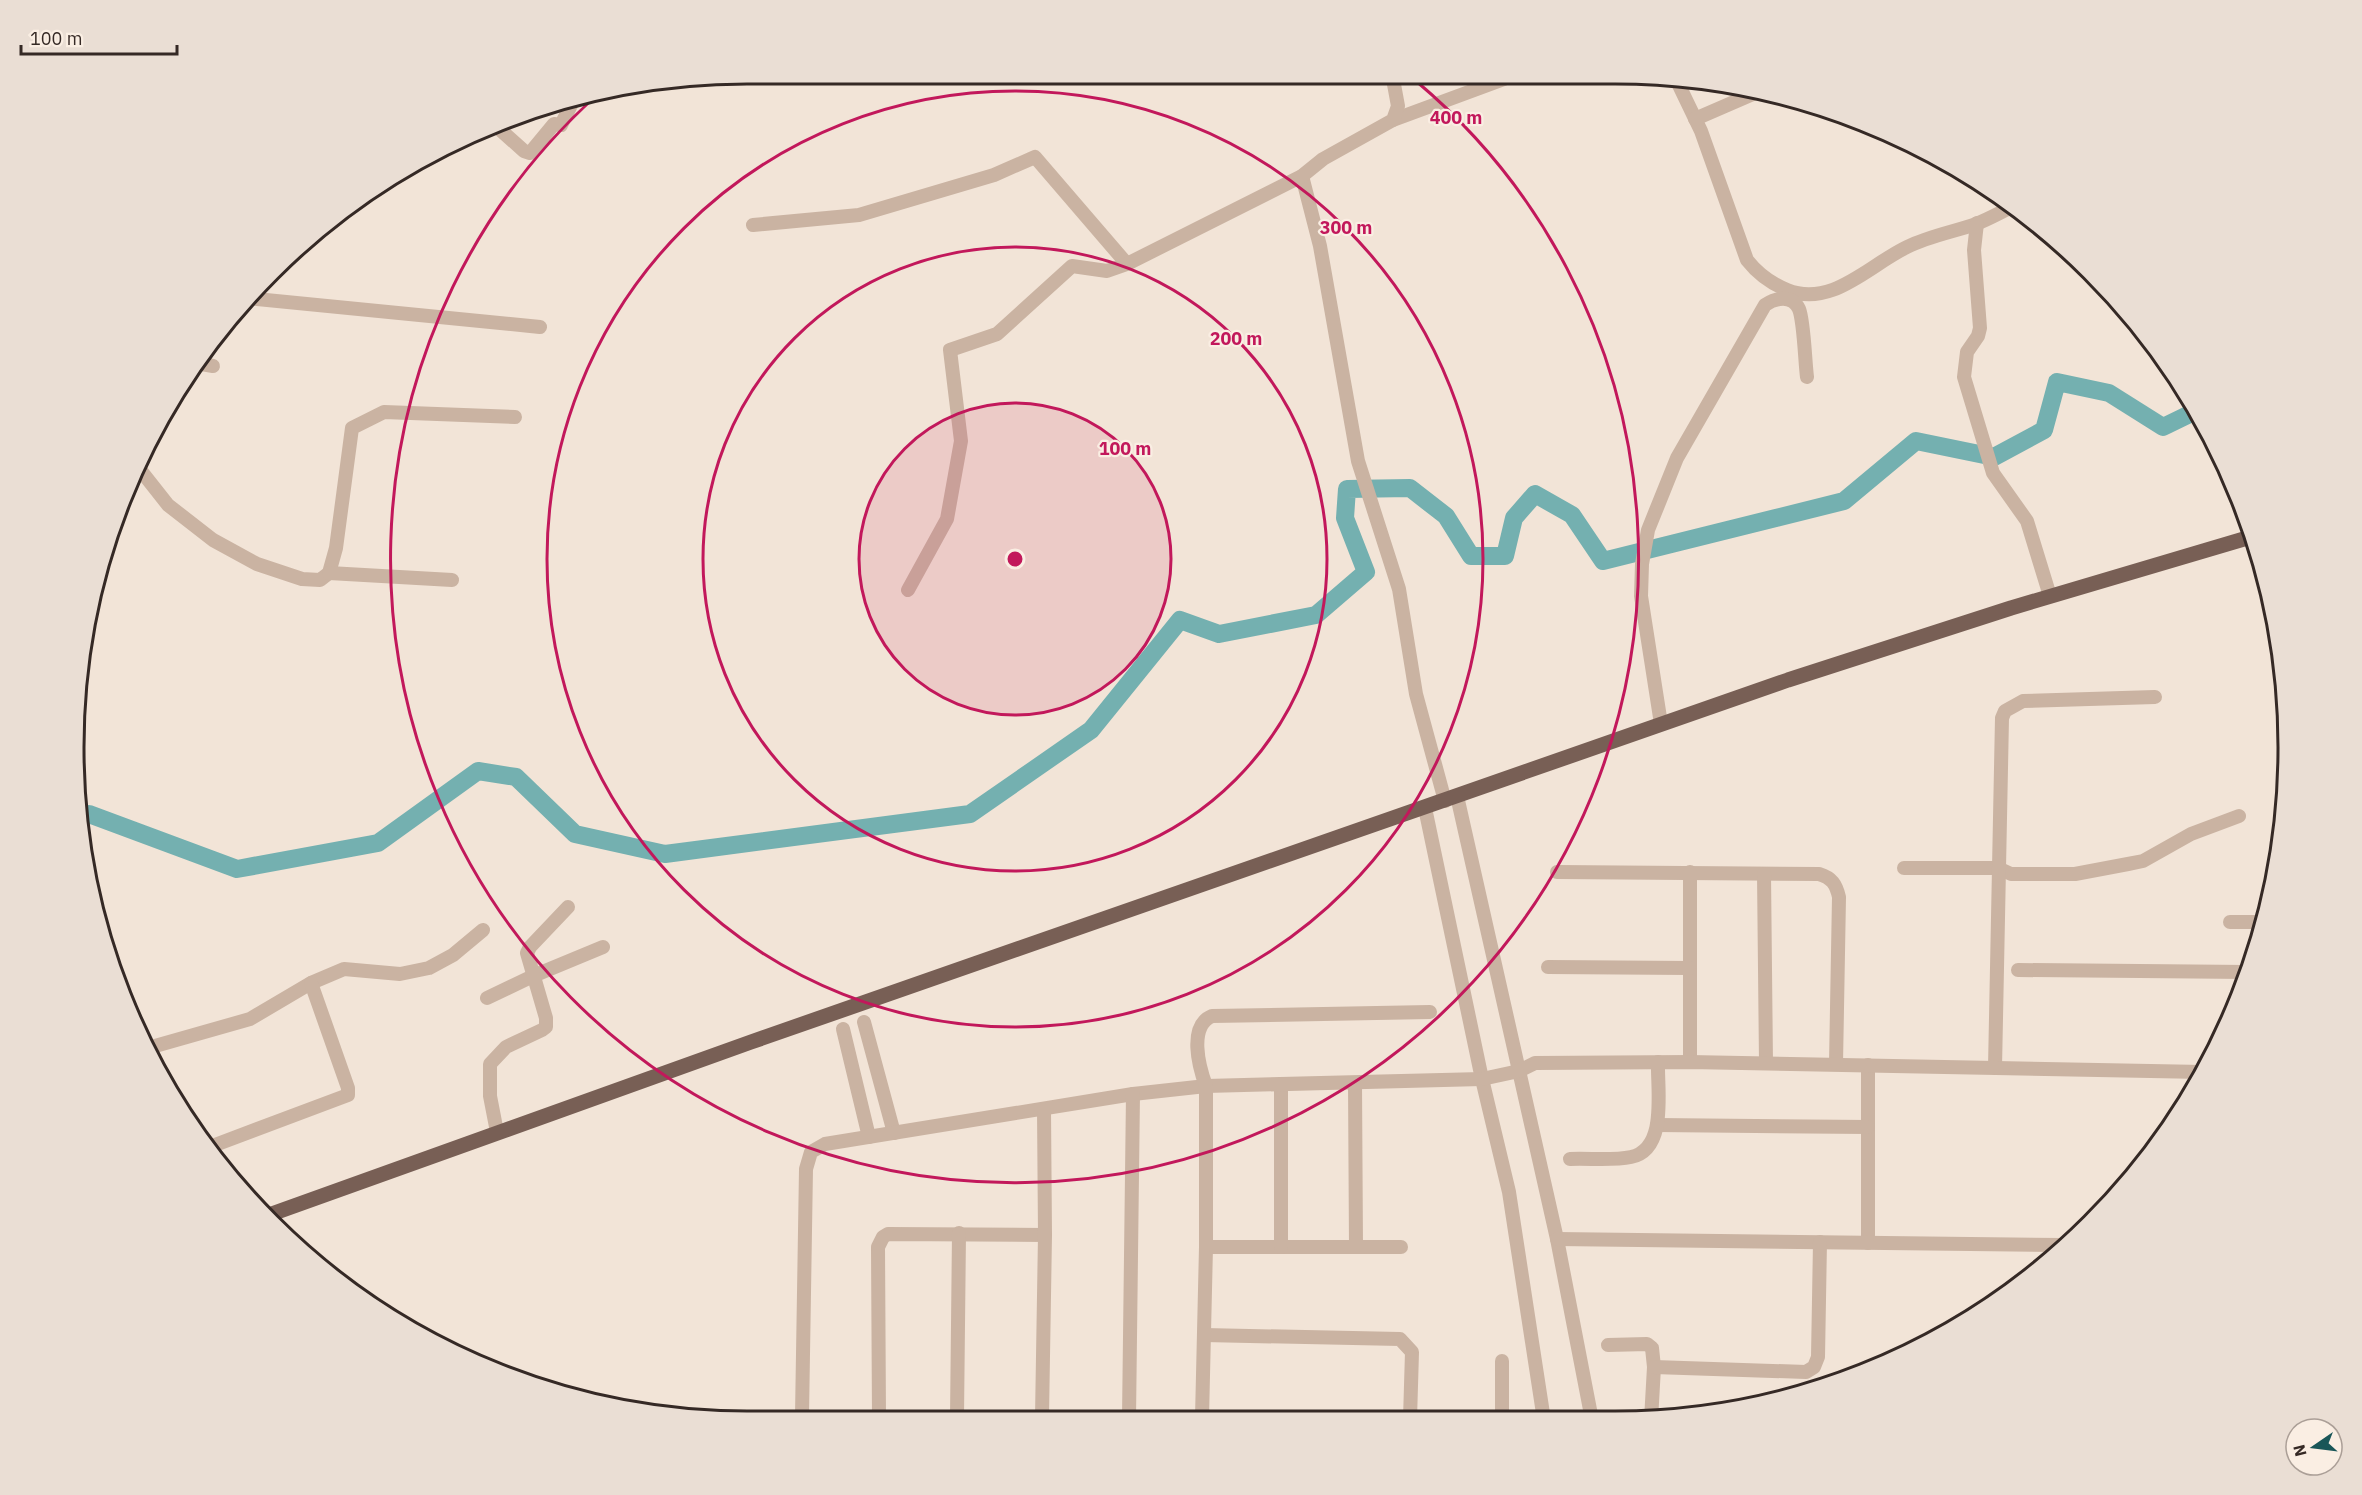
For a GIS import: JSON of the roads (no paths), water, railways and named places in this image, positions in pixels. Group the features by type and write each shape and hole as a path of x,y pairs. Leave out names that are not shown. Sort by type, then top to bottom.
{"main road":[{"path":"274,1212 1788,680 2050,596 2244,539"}],"street":[{"path":"1393,120 1398,106 1394,84"},
{"path":"908,590 947,519 961,441 950,350 997,334 1072,266 1107,272 1127,264 1302,176 1323,159 1393,120 1490,84"},
{"path":"1680,88 1695,119 1748,260 1758,273 1779,287 1794,293 1817,295 1840,287 1905,248 1934,235 1977,223 2004,211"},
{"path":"1695,119 1745,97"},
{"path":"502,132 524,151 530,153 554,124 561,125 569,109"},
{"path":"753,225 859,215 994,175 1035,158 1127,264"},
{"path":"1302,176 1320,246 1358,461 1399,589 1416,694 1451,798 1519,1071 1557,1239 1590,1411"},
{"path":"1977,223 1974,250 1980,328 1978,336 1967,352 1964,377 1993,473 2027,521 2050,596"},
{"path":"1661,724 1644,622 1642,564 1648,530 1677,458 1765,305 1774,299 1783,298 1799,309 1807,377"},
{"path":"259,299 540,327"},
{"path":"206,365 213,366"},
{"path":"144,474 168,505 213,540 248,560 302,579 320,580 329,573 340,525 352,428 384,412 515,417"},
{"path":"329,573 452,580"},
{"path":"1995,1068 2002,718 2005,711 2023,701 2155,697"},
{"path":"1425,808 1482,1079 1509,1192 1543,1411"},
{"path":"1904,868 1998,868 2011,874 2075,874 2143,861 2191,834 2239,816"},
{"path":"1557,872 1819,874 1830,878 1837,886 1839,897 1836,1064"},
{"path":"1690,872 1690,1062"},
{"path":"1764,874 1766,1063"},
{"path":"497,1132 490,1096 490,1064 506,1047 546,1027 546,1018 527,953 568,907"},
{"path":"2230,922 2254,922"},
{"path":"155,1046 250,1019 288,999 311,983 344,969 400,974 429,968 453,956 483,930"},
{"path":"487,998 603,947"},
{"path":"1548,967 1689,968"},
{"path":"2018,970 2239,972"},
{"path":"217,1145 348,1095 348,1088 311,983"},
{"path":"1202,1411 1206,1247 1206,1086 1200,1069 1198,1036 1200,1025 1212,1016 1430,1012"},
{"path":"864,1022 894,1133"},
{"path":"843,1029 869,1137"},
{"path":"1570,1159 1630,1158 1646,1150 1653,1141 1657,1125 1658,1062"},
{"path":"802,1411 806,1169 811,1152 825,1144 1133,1094 1206,1086 1482,1079 1519,1071 1535,1063 1766,1063 2193,1072"},
{"path":"1868,1065 1869,1243"},
{"path":"1355,1083 1356,1247"},
{"path":"1281,1084 1281,1247"},
{"path":"1129,1411 1133,1094"},
{"path":"1042,1411 1044,1110"},
{"path":"1657,1125 1868,1127"},
{"path":"957,1411 959,1233"},
{"path":"879,1411 879,1241 888,1234 1045,1235"},
{"path":"1557,1239 2053,1245"},
{"path":"1654,1367 1806,1372 1814,1367 1818,1357 1820,1242"},
{"path":"1206,1247 1401,1247"},
{"path":"1204,1335 1400,1339 1412,1352 1410,1411"},
{"path":"1608,1345 1647,1344 1652,1348 1654,1367 1652,1410"},
{"path":"1502,1361 1502,1411"}],"waterway":[{"path":"88,815 237,869 378,843 478,771 516,777 575,834 665,854 970,814 1091,730 1180,620 1219,634 1316,615 1366,572 1345,518 1347,489 1410,488 1446,516 1471,556 1505,556 1514,518 1535,494 1572,515 1603,561 1844,501 1916,441 1994,457 2044,430 2057,382 2109,393 2163,427 2188,415"}]}
